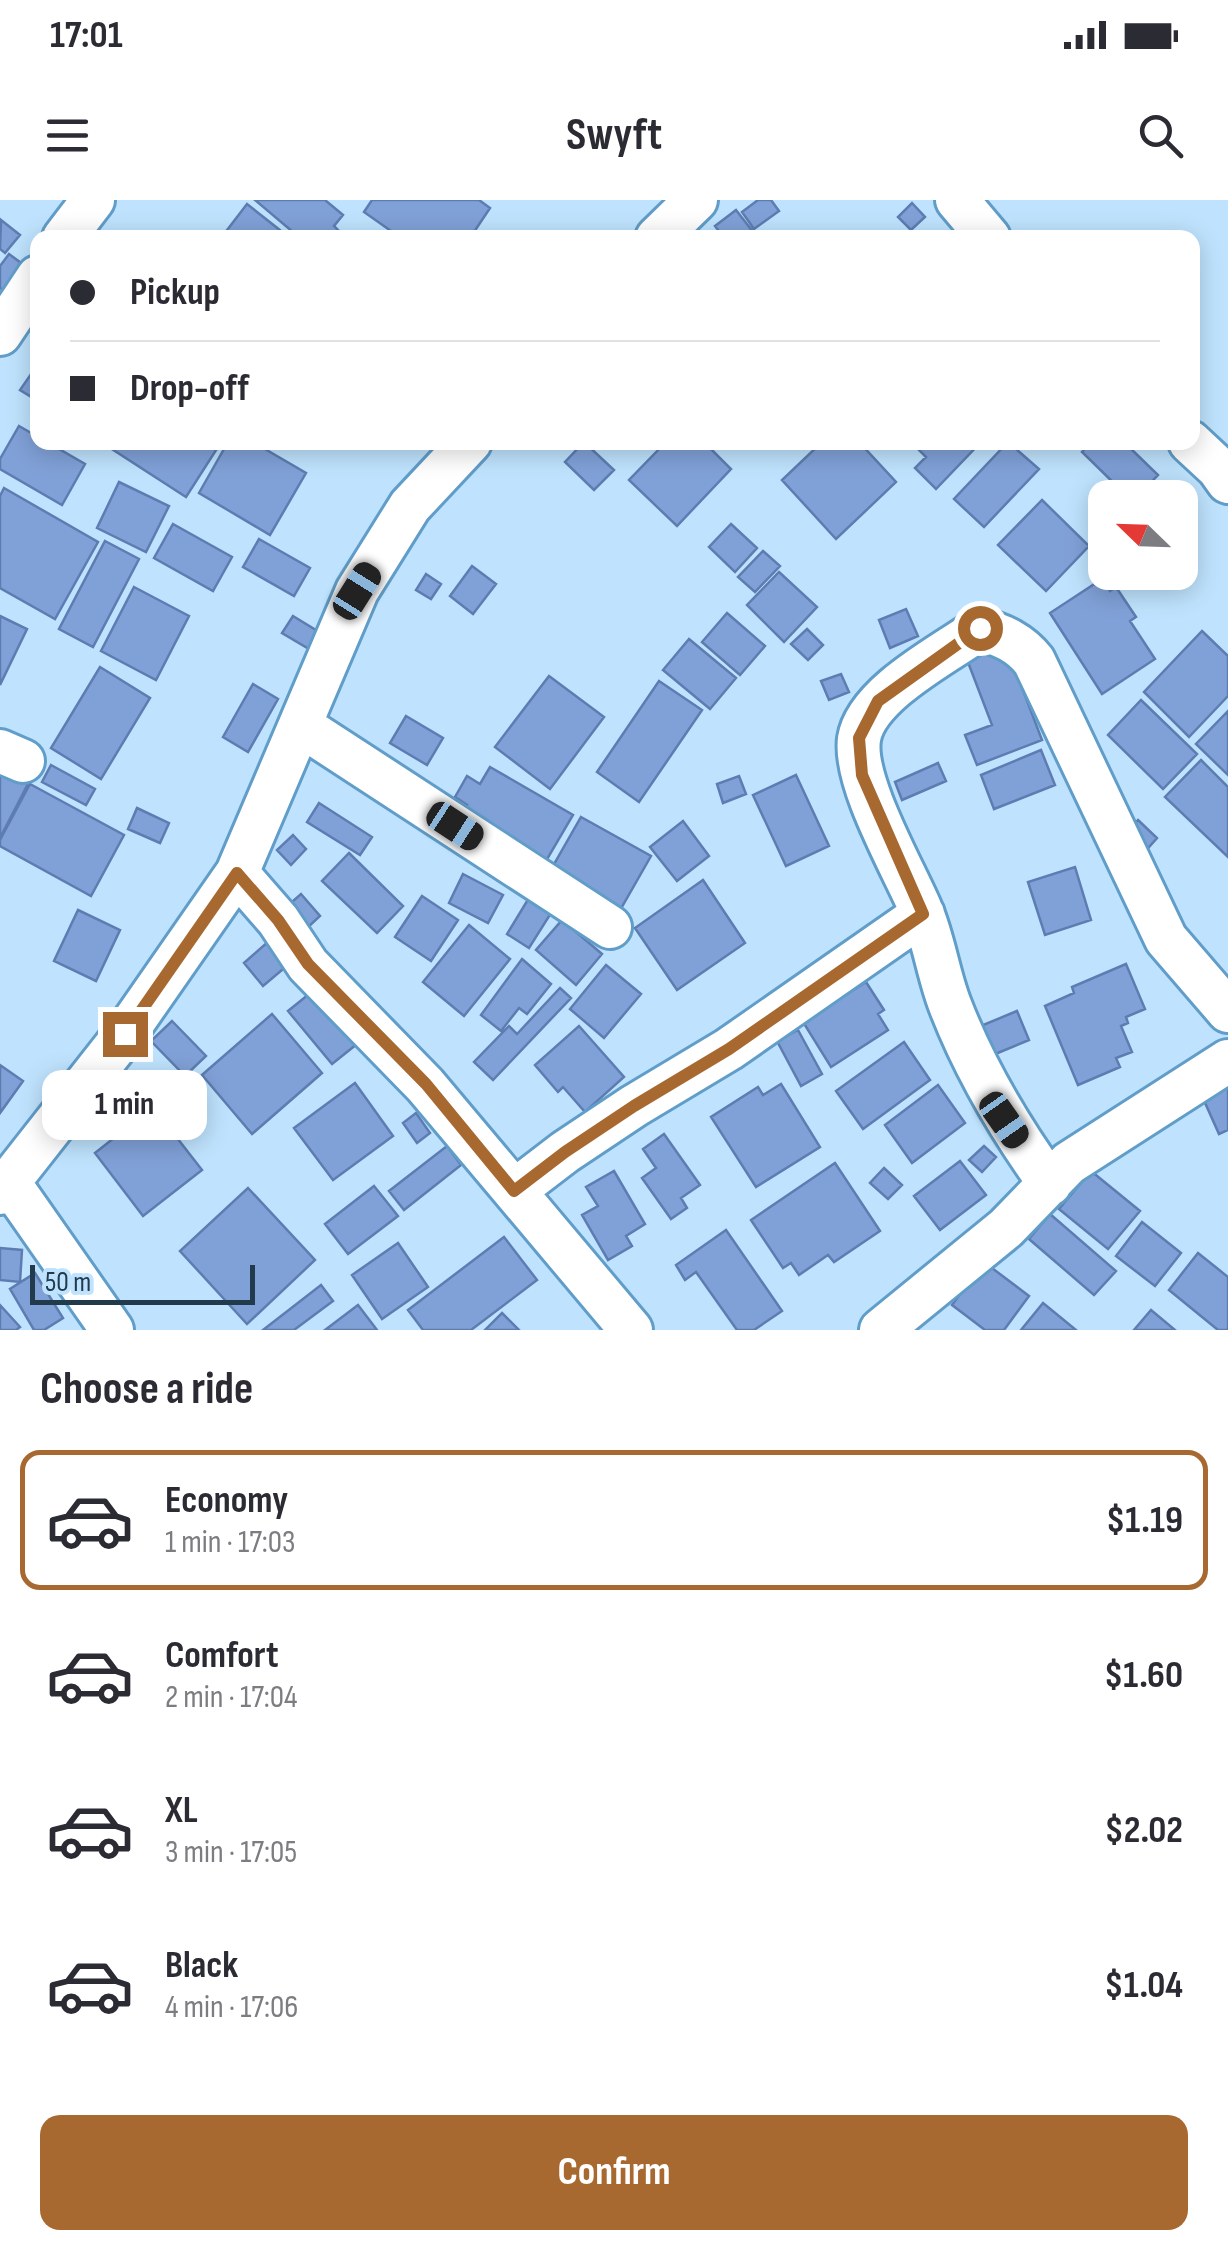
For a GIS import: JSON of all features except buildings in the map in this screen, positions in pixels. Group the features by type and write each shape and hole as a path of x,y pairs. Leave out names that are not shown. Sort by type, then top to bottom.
{"street":[{"path":"70,230 92,200"},
{"path":"665,230 696,200"},
{"path":"957,200 982,230"},
{"path":"0,334 30,290"},
{"path":"112,1330 5,1189 125,1034 237,873 357,591 410,506 462,450"},
{"path":"1050,1184 1004,1120 982,1076 949,1003 923,914 862,775 859,738 878,701 980,628 1024,648 1166,940 1228,1011"},
{"path":"300,725 610,927"},
{"path":"237,873 278,920 308,964 426,1084 631,1330"},
{"path":"514,1191 565,1152 729,1049 923,914"},
{"path":"881,1330 960,1268 1070,1164 1228,1061"}],"route":[{"path":"125,1034 237,873 278,920 308,964 426,1084 514,1191 565,1152 729,1049 923,914 862,775 859,738 878,701 980,628"}]}
